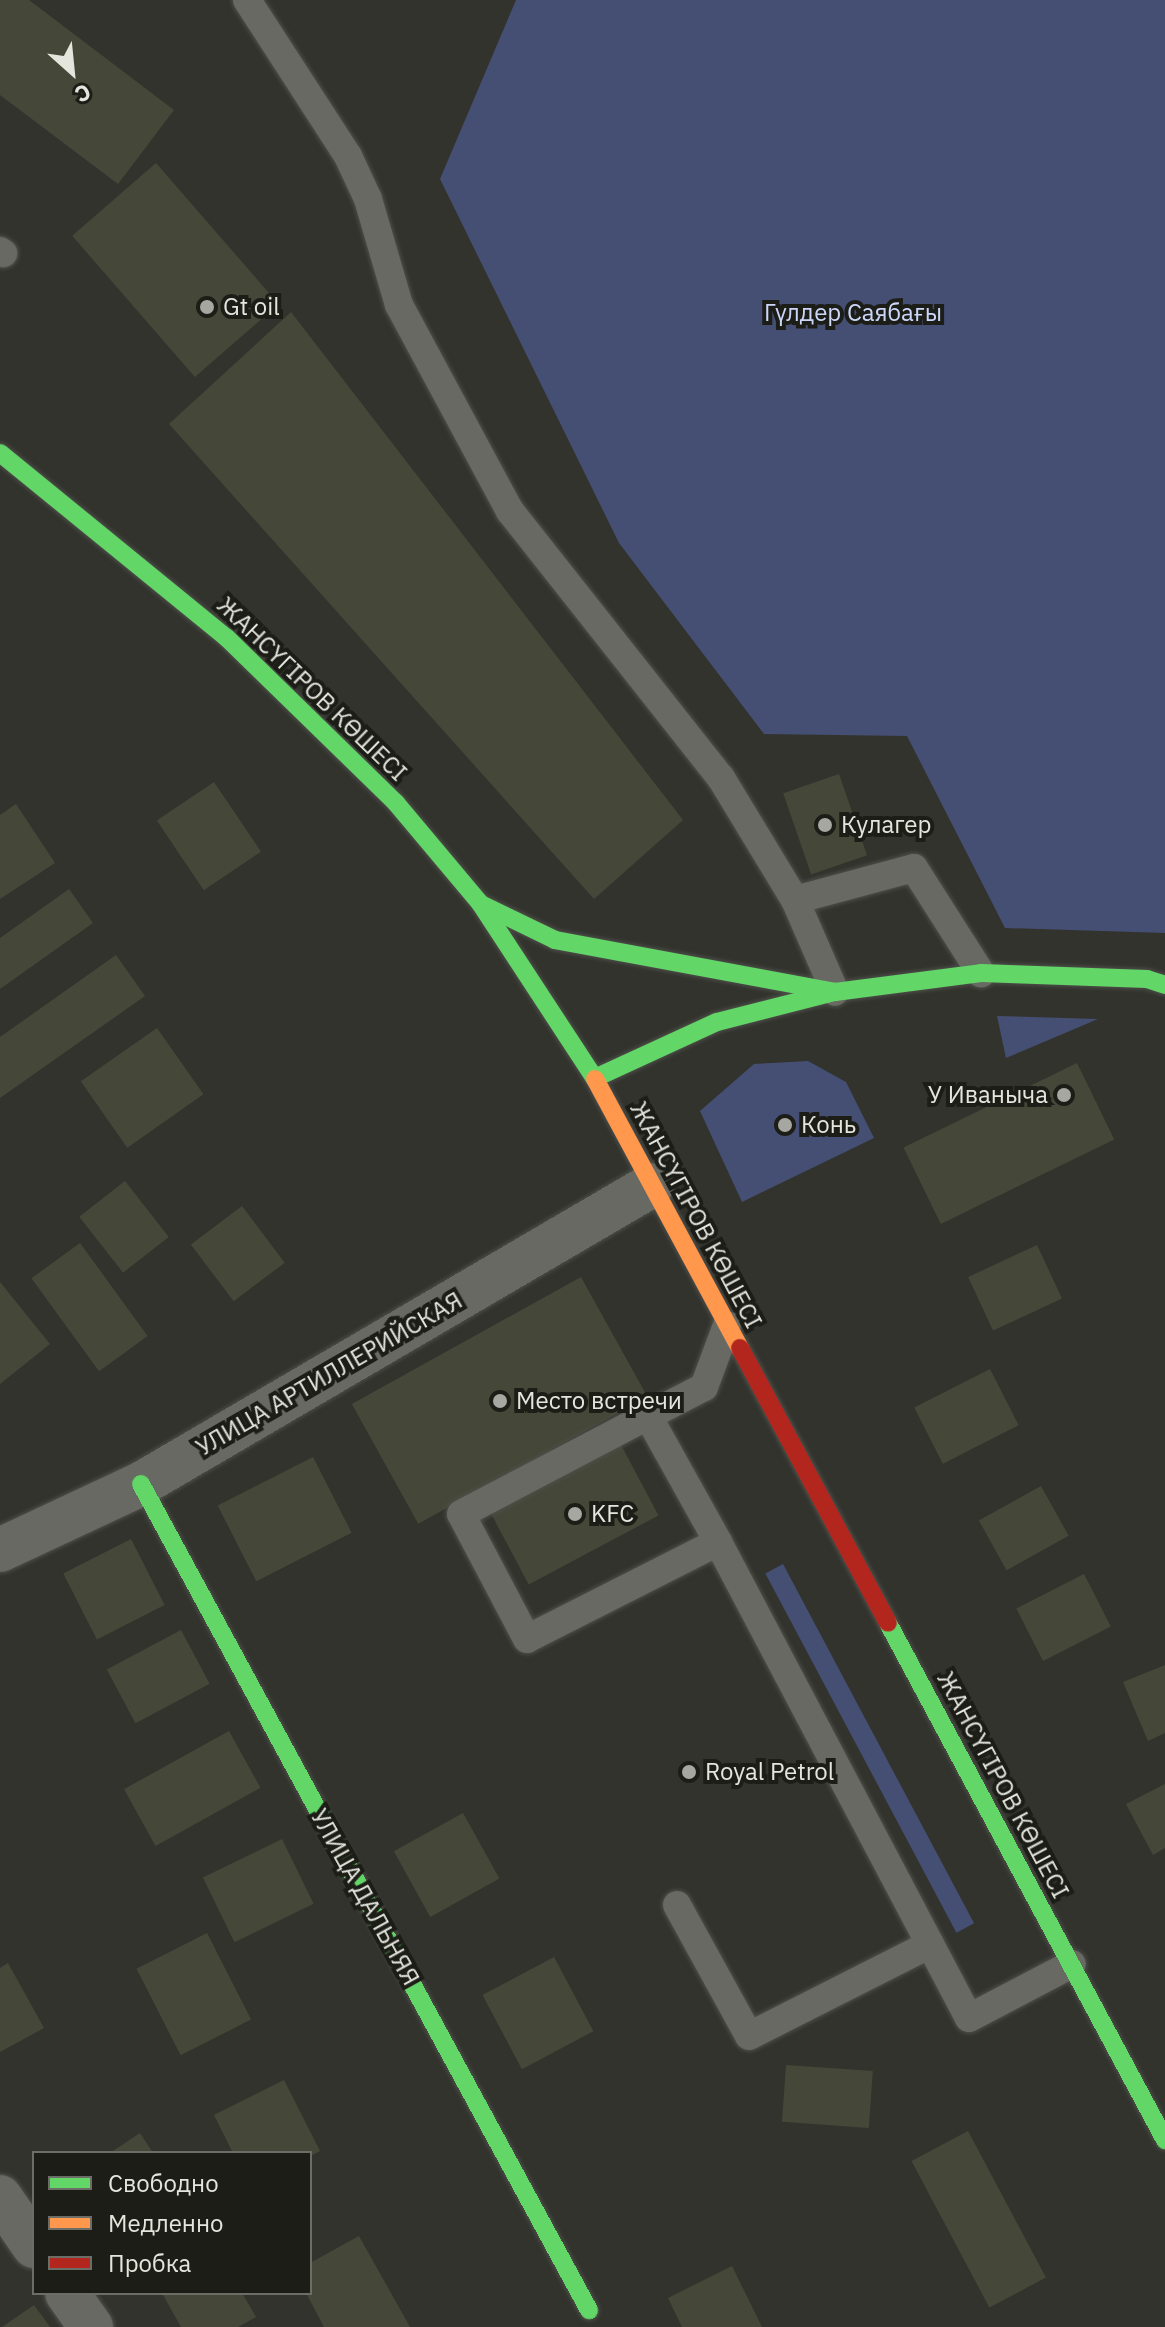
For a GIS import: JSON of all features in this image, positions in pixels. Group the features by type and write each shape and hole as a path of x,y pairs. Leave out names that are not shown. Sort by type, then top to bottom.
{"main road":[{"name":"ЖАНСҮГІРОВ КӨШЕСІ","path":"0,453 122,548 227,638 396,803 480,903 595,1078 1165,2140"},
{"path":"480,903 555,940 835,992"},
{"path":"595,1078 717,1022 835,992 981,973 1147,979 1165,985"},
{"name":"УЛИЦА ДАЛЬНЯЯ","path":"141,1484 589,2310"}],"street":[{"name":"УЛИЦА АРТИЛЛЕРИЙСКАЯ","path":"0,1550 141,1484 652,1185"},
{"path":"0,2199 32,2243"},
{"path":"68,2295 91,2327"}],"lane":[{"path":"247,0 348,156 368,199 399,305 510,511 721,778 795,900 835,992"},
{"path":"795,900 914,868 981,973"},
{"path":"718,1542 527,1639 461,1514 704,1387 727,1325"},
{"path":"648,1416 718,1542 969,2018 1072,1964"},
{"path":"677,1905 749,2036 930,1944"}],"green space":[{"name":"Гүлдер Саябағы","path":"516,0 1165,0 1165,933 1005,928 907,736 764,734 619,543 440,179"},
{"path":"997,1016 1098,1019 1006,1058"},
{"path":"808,1061 846,1082 874,1138 742,1202 700,1111 754,1064"},
{"path":"783,1564 974,1923 956,1933 765,1573"}],"building":[{"path":"0,0 29,0 174,110 118,184 0,95"},
{"path":"156,163 279,304 195,377 72,236"},
{"path":"291,312 683,820 594,899 169,424"},
{"name":"Кулагер","path":"839,774 867,855 811,875 783,793"},
{"path":"214,782 261,852 204,890 157,821"},
{"path":"16,804 55,863 0,899 0,815"},
{"path":"69,889 93,923 0,989 0,938"},
{"path":"116,955 145,996 0,1098 0,1037"},
{"path":"157,1028 203,1094 127,1148 81,1081"},
{"path":"1077,1063 1114,1139 941,1224 904,1148"},
{"path":"125,1181 169,1237 123,1273 79,1217"},
{"path":"242,1206 285,1263 234,1301 191,1245"},
{"path":"80,1243 148,1336 99,1371 31,1278"},
{"path":"1037,1245 1062,1298 993,1331 968,1277"},
{"name":"Место встречи","path":"581,1277 647,1397 418,1524 352,1404"},
{"path":"0,1282 50,1344 0,1384"},
{"path":"990,1369 1019,1425 943,1464 914,1408"},
{"name":"KFC","path":"620,1443 658,1515 529,1584 490,1512"},
{"path":"313,1457 352,1533 256,1581 218,1506"},
{"path":"1041,1486 1069,1536 1007,1570 979,1520"},
{"path":"131,1539 165,1605 97,1639 63,1574"},
{"path":"1084,1574 1111,1627 1043,1661 1016,1609"},
{"path":"181,1630 210,1684 135,1723 107,1669"},
{"path":"1165,1665 1165,1733 1148,1741 1123,1682"},
{"path":"229,1731 261,1788 156,1846 124,1789"},
{"path":"1165,1784 1165,1848 1153,1855 1126,1804"},
{"path":"463,1813 499,1879 430,1917 394,1851"},
{"path":"282,1839 314,1904 234,1942 203,1878"},
{"path":"207,1933 251,2019 181,2055 137,1969"},
{"path":"554,1957 593,2031 522,2069 482,1995"},
{"path":"8,1963 44,2028 0,2052 0,1968"},
{"path":"786,2065 873,2071 869,2128 782,2122"},
{"path":"284,2080 320,2151 312,2155 312,2151 232,2151 214,2115"},
{"path":"968,2131 1046,2278 989,2308 911,2161"},
{"path":"140,2133 152,2151 113,2151"},
{"path":"359,2236 410,2327 324,2327 307,2295 312,2295 312,2262"},
{"path":"732,2266 762,2327 682,2327 668,2298"},
{"path":"163,2295 243,2295 256,2317 238,2327 181,2327"},
{"path":"34,2305 50,2327 2,2327"}],"traffic: fast":[{"path":"0,453 227,638 396,803 480,903 595,1079"},
{"path":"483,905 555,940 835,992"},
{"path":"595,1078 717,1022 835,992 981,973 1147,979 1165,985"},
{"path":"141,1484 589,2310"},
{"path":"888,1623 1165,2140"}],"traffic: slow":[{"path":"595,1079 740,1348"}],"traffic: jam":[{"path":"740,1348 888,1623"}],"place":[{"name":"Gt oil","path":"207,307"},
{"name":"Кулагер","path":"825,825"},
{"name":"У Иваныча","path":"1064,1095"},
{"name":"Конь","path":"785,1125"},
{"name":"Место встречи","path":"500,1401"},
{"name":"KFC","path":"575,1514"},
{"name":"Royal Petrol","path":"689,1772"}]}
